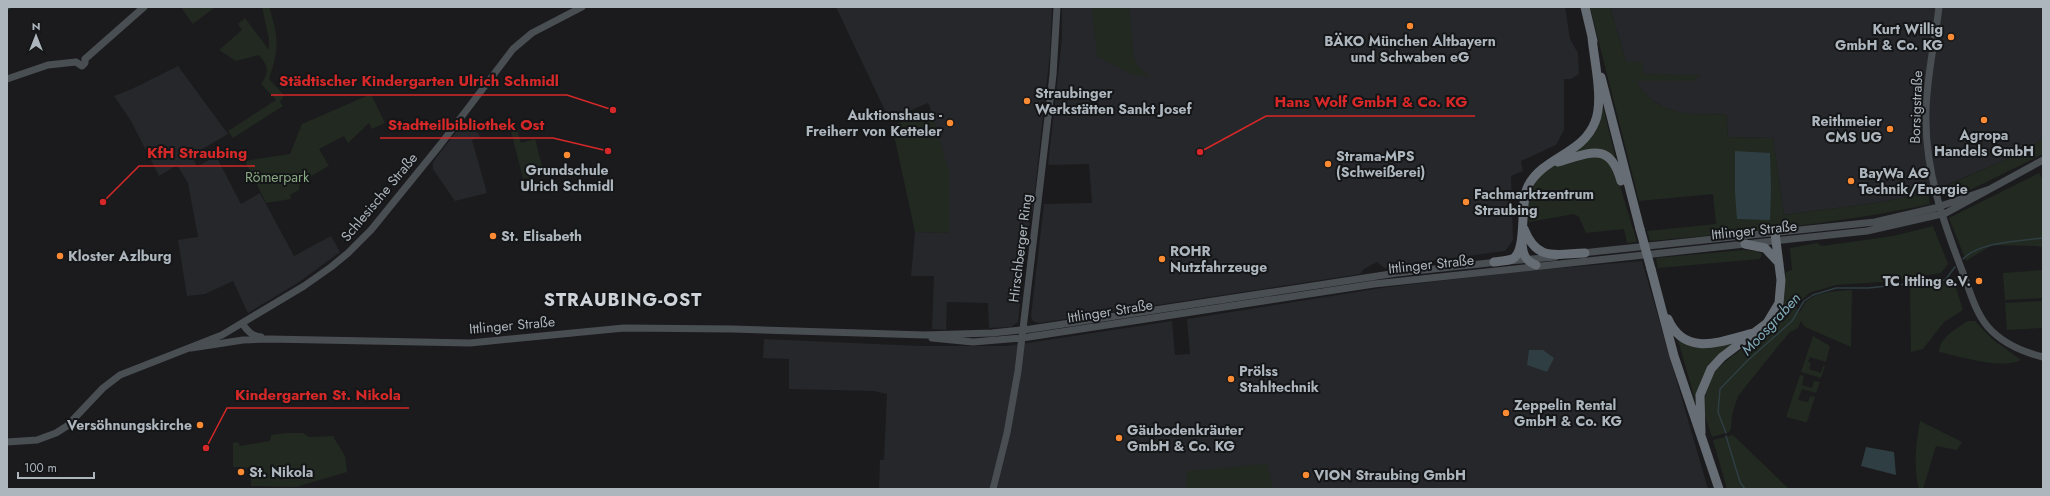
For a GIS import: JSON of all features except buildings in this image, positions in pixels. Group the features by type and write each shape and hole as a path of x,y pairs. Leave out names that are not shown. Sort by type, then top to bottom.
{"highway":[{"path":"1586,7 1592,37 1639,225 1674,356 1719,489"},
{"path":"1528,263 1523,254 1525,240 1523,226 1523,200 1527,188 1533,178 1548,164 1580,144 1592,130 1596,121 1598,98 1592,37"},
{"path":"1548,164 1590,153 1604,154 1609,157 1617,166 1629,208 1639,225"},
{"path":"1701,433 1700,395 1711,369 1722,358 1758,332 1767,323 1779,303 1781,280 1776,237"},
{"path":"1525,240 1538,251 1545,253 1585,253"},
{"path":"1494,262 1516,256 1525,240"},
{"path":"1745,244 1765,248 1779,263"},
{"path":"1652,272 1658,283 1672,326 1682,338 1694,343 1705,344 1758,332"}],"street":[{"path":"7,79 48,65 75,62 82,66 85,63 85,59 144,7"},
{"name":"Schlesische Straße","path":"205,343 304,286 352,249 371,230 420,170 513,49 532,33 582,7"},
{"name":"Hirschberger Ring","path":"993,489 1012,410 1022,338 1053,74 1057,7"},
{"name":"Borsigstraße","path":"1939,7 1928,75 1926,116 1929,167 1939,207 1975,306 1988,327 2007,343 2029,354 2043,357"},
{"path":"1990,189 2043,160"},
{"name":"Ittlinger Straße","path":"925,336 954,341 974,342 1022,338 1374,284 1528,263 1585,253 1868,231 1942,214 1970,201 1990,189"},
{"name":"Ittlinger Straße","path":"191,348 243,340 269,339 470,343 608,329 670,328 925,336 992,333 1023,330 1397,273 1494,262 1528,263 1745,244 1776,237 1875,222 1939,207 1990,189"},
{"name":"Ittlinger Straße","path":"242,323 254,336 269,339"},
{"name":"Ittlinger Straße","path":"7,442 41,440 56,434 66,426 103,388 120,375 205,343"}],"shaded area":[{"path":"836,7 1052,7 1050,53 1033,208 1028,230 1018,322 1011,327 989,328 988,303 947,302 946,330 932,329 934,276 911,276 915,232 949,233 931,110 928,103 889,119"},
{"path":"1062,7 1565,7 1570,39 1578,53 1579,74 1571,79 1564,79 1564,130 1556,145 1521,161 1523,171 1511,176 1513,240 1505,251 1436,260 1423,264 1384,268 1377,262 1364,269 1360,274 1039,323 1033,321 1031,316 1044,204 1092,203 1089,164 1048,165 1062,39"},
{"path":"1610,7 2043,7 2043,139 2014,156 1928,193 1876,203 1784,215 1773,138 1728,137 1726,114 1688,115 1665,108 1647,97 1635,81 1693,81 1643,74 1626,62"},
{"path":"178,66 228,134 192,155 197,167 216,156 241,204 260,193 294,256 331,236 340,252 299,282 248,313 233,281 205,294 187,296 178,240 198,237 188,183 177,165 159,176 131,121 114,96 132,89"},
{"path":"463,123 467,123 479,134 480,137 472,140 487,193 455,201 433,169 433,162"},
{"path":"1735,151 1770,153 1770,220 1737,219 1735,193"},
{"path":"1642,261 1708,489 879,489 880,460 884,460 887,394 874,391 789,389 789,359 763,358 764,339 920,346 1007,346 1172,321 1175,355 1190,354 1187,319 1388,287 1525,271"},
{"path":"1529,350 1543,350 1554,358 1547,372 1527,365"},
{"path":"1866,447 1894,452 1896,475 1861,466"}],"green space":[{"path":"185,7 215,7 193,24 182,9"},
{"path":"262,7 269,7 275,27 276,51 269,79 284,95 280,102 283,106 233,138 228,131 276,100 261,84 266,76 267,69 259,55 236,61 219,50 242,30 238,24 245,18 269,50 269,39"},
{"path":"1092,7 1129,7 1134,58 1139,67 1150,77 1131,74 1097,56"},
{"path":"1590,7 1610,7 1626,62 1642,62 1643,74 1701,75 1693,81 1636,81 1644,93 1654,101 1675,111 1699,114 1726,114 1728,137 1773,138 1784,215 1876,203 1928,193 1930,204 1826,222 1756,231 1650,241 1647,231 1716,224 1713,194 1639,201"},
{"name":"Römerpark","path":"371,94 385,123 372,129 369,123 348,143 344,136 319,149 329,166 300,182 299,190 290,195 291,199 266,203 245,161 290,154 302,124"},
{"path":"1601,99 1616,160 1610,155 1566,157 1578,149"},
{"path":"931,110 949,172 949,233 915,232 892,126"},
{"path":"517,129 521,143 535,139 544,173 523,179 511,131"},
{"path":"2043,139 2043,154 1960,195 1951,198 1944,196 1941,188 2014,156"},
{"path":"1595,157 1606,160 1614,166 1637,242 1627,243 1624,229 1586,233 1579,217 1574,214 1529,222 1528,204 1530,195 1538,178 1545,171 1552,166 1565,161 1578,158"},
{"path":"2039,173 2043,180 2043,248 2037,246 1992,245 1966,261 1949,218"},
{"path":"1933,226 1948,264 1941,273 1882,282 1836,285 1809,293 1796,306 1799,313 1804,304 1813,297 1829,292 1852,290 1851,347 1805,327 1801,321 1798,328 1790,332 1738,396 1732,415 1731,429 1729,432 1712,437 1704,413 1705,390 1715,371 1761,335 1772,324 1782,305 1786,272 1792,270 1790,248 1817,243 1822,246 1893,236"},
{"path":"1744,250 1757,251 1762,254 1760,259 1658,268 1656,258"},
{"path":"2043,270 2043,298 2005,300 2003,273"},
{"path":"1951,281 1956,288 1963,310 1944,322 1923,349 1911,352 1910,287"},
{"path":"2043,301 2043,328 2007,330 2005,303"},
{"path":"1968,321 1975,321 1992,339 2021,360 2013,363 1992,363 1939,352 1945,338"},
{"path":"1813,336 1830,346 1826,362 1810,357 1808,362 1811,363 1809,369 1821,373 1823,366 1825,366 1821,378 1801,372"},
{"path":"1677,337 1684,343 1699,348 1714,347 1739,340 1709,368 1701,384 1697,406"},
{"path":"1800,375 1804,376 1802,385 1812,388 1814,381 1820,382 1816,393 1802,389 1798,400 1808,402 1810,396 1815,397 1807,422 1786,417"},
{"path":"1920,421 1962,442 1957,450 1936,446 1923,489 1919,489 1916,472 1916,447"},
{"path":"303,433 309,437 333,436 345,456 347,472 296,487 251,486 251,468 233,467 233,443 238,442 240,446 270,441 271,435"},
{"path":"1733,435 1789,489 1727,489 1713,440"},
{"path":"1267,464 1273,489 1186,489 1187,471"}],"waterway":[{"path":"7,10 11,7"},
{"path":"1963,259 1970,253 1979,249 2000,243 2043,238"},
{"name":"Moosgraben","path":"1726,433 1718,412 1720,389 1747,361 1792,321 1804,301 1813,295 1836,288 1868,288 1945,280 1955,267"},
{"path":"1726,436 1740,482 1745,489"}],"place":[{"name":"BÄKO München Altbayern und Schwaben eG","path":"1410,26"},
{"name":"Kurt Willig GmbH & Co. KG","path":"1951,37"},
{"name":"Straubinger Werkstätten Sankt Josef","path":"1027,101"},
{"name":"Städtischer Kindergarten Ulrich Schmidl","path":"613,110"},
{"name":"Agropa Handels GmbH","path":"1984,120"},
{"name":"Auktionshaus - Freiherr von Ketteler","path":"950,123"},
{"name":"Reithmeier CMS UG","path":"1890,129"},
{"name":"Stadtteilbibliothek Ost","path":"608,151"},
{"name":"Hans Wolf GmbH & Co. KG","path":"1200,152"},
{"name":"Grundschule Ulrich Schmidl","path":"567,155"},
{"name":"Strama-MPS (Schweißerei)","path":"1328,164"},
{"name":"BayWa AG Technik/Energie","path":"1851,181"},
{"name":"KfH Straubing","path":"103,202"},
{"name":"Fachmarktzentrum Straubing","path":"1466,202"},
{"name":"St. Elisabeth","path":"493,236"},
{"name":"Kloster Azlburg","path":"60,256"},
{"name":"ROHR Nutzfahrzeuge","path":"1162,259"},
{"name":"TC Ittling e.V.","path":"1979,281"},
{"name":"Prölss Stahltechnik","path":"1231,379"},
{"name":"Zeppelin Rental GmbH & Co. KG","path":"1506,413"},
{"name":"Versöhnungskirche","path":"200,425"},
{"name":"Gäubodenkräuter GmbH & Co. KG","path":"1119,438"},
{"name":"Kindergarten St. Nikola","path":"206,448"},
{"name":"St. Nikola","path":"241,472"},
{"name":"VION Straubing GmbH","path":"1306,475"}],"district":[{"name":"STRAUBING-OST","path":"623,300"}]}
